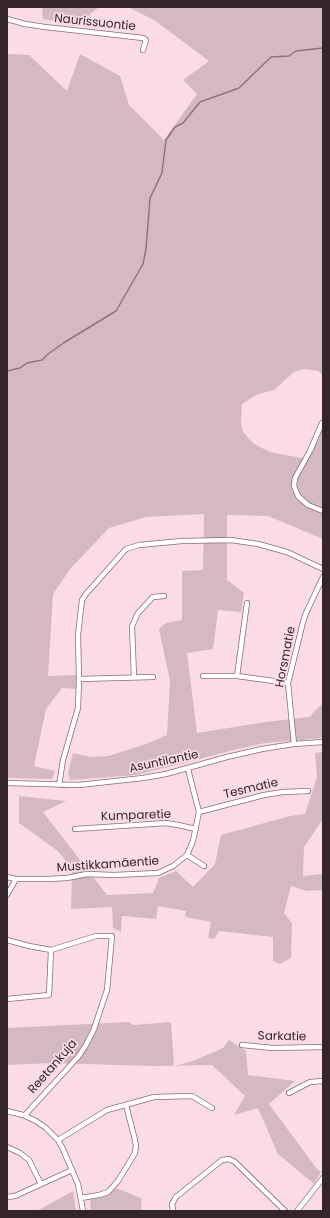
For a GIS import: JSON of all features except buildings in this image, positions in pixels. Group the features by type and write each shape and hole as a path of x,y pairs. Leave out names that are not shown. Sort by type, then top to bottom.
{"street":[{"name":"Naurissuontie","path":"7,19 45,27 143,38 146,40 143,50"},
{"path":"322,423 310,451 295,478 294,486 298,496 308,505 323,511"},
{"path":"59,785 63,760 78,708 78,635 82,600 126,549 138,545 182,541 231,540 258,544 287,552 323,569"},
{"name":"Horsmatie","path":"294,744 288,684 303,622 323,577"},
{"path":"134,677 132,626 138,613 153,598 164,596"},
{"path":"237,676 247,602"},
{"path":"203,676 237,676 288,684"},
{"path":"79,679 153,677"},
{"name":"Asuntilantie","path":"7,784 79,785 143,778 188,768 247,752 294,744 323,742"},
{"path":"188,768 199,812 193,841 187,855 204,866"},
{"name":"Tesmatie","path":"199,812 264,795 283,792 308,791"},
{"name":"Kumparetie","path":"75,829 166,823 196,829"},
{"name":"Mustikkamäentie","path":"7,877 16,879 47,879 67,878 87,874 114,875 158,873 173,866 187,855"},
{"path":"7,895 16,879"},
{"name":"Reetankuja","path":"25,1116 78,1057 94,1030 108,990 112,936 96,936 51,950"},
{"path":"7,940 51,950 50,995 7,998"},
{"name":"Sarkatie","path":"242,1045 273,1048 323,1047"},
{"path":"289,1094 310,1082 323,1081"},
{"path":"58,1140 107,1110 154,1098 192,1096 212,1108"},
{"path":"81,1198 108,1192 118,1181 135,1153 135,1140 126,1105"},
{"path":"7,1111 36,1121 46,1128 58,1140 78,1184 83,1211"},
{"path":"7,1147 20,1153 29,1160 41,1184"},
{"path":"173,1211 172,1204 176,1197 222,1160 229,1159 235,1162 286,1211"},
{"path":"7,1197 15,1196 72,1170"},
{"path":"297,1211 323,1178"}],"shaded area":[{"path":"42,7 99,7 77,25 43,19"},
{"path":"128,7 323,7 323,375 318,371 304,369 294,372 274,390 258,394 242,404 241,423 243,432 254,444 270,452 307,459 323,427 323,539 268,516 227,515 227,580 244,593 241,612 218,610 213,649 187,653 197,733 309,717 323,703 323,738 265,743 136,775 70,780 68,773 73,753 91,757 108,756 146,744 167,735 170,681 159,629 166,623 182,620 182,571 203,570 204,514 146,517 109,528 71,568 53,594 48,676 76,675 76,689 62,688 46,709 34,766 55,771 52,779 7,778 7,54 29,55 67,91 80,54 120,76 129,105 164,140 197,94 183,80 209,61 154,20"},
{"path":"323,752 323,819 304,847 303,876 323,874 323,890 307,891 291,886 284,913 292,923 291,958 280,964 273,961 273,937 219,931 214,939 208,938 211,922 185,917 186,911 158,906 156,919 122,916 121,932 113,928 112,907 71,909 72,869 58,851 19,823 19,796 66,801 43,812 107,895 153,893 159,878 176,871 193,887 215,864 221,835 290,816 305,814 317,777 315,753"},
{"path":"128,1022 134,1025 171,1022 174,1066 53,1063 7,1065 7,1028"},
{"path":"229,1040 246,1051 248,1075 295,1081 269,1104 317,1169 321,1172 314,1184 278,1154 258,1108 234,1115 245,1096 212,1065 175,1066 193,1061 223,1048"},
{"path":"116,1188 141,1198 142,1211 91,1211 90,1199 108,1195"},
{"path":"73,1191 76,1211 37,1211"}],"waterway":[{"path":"7,371 20,368 27,363 42,360 65,342 116,311 143,264 146,249 150,198 162,173 166,140 175,127 183,123 200,102 239,88 271,57 289,56 296,51 323,48"}]}
